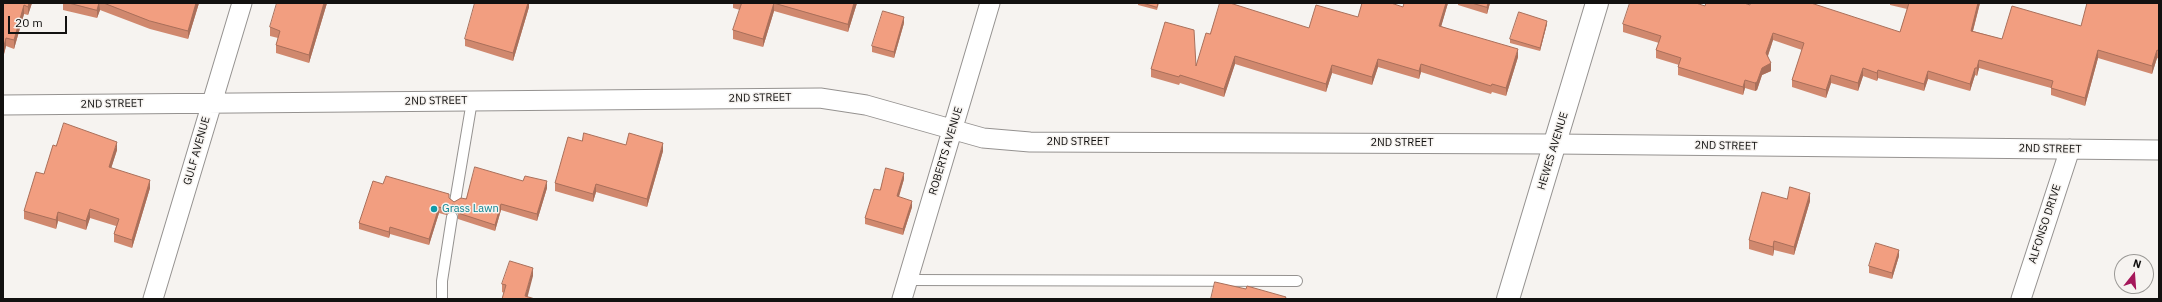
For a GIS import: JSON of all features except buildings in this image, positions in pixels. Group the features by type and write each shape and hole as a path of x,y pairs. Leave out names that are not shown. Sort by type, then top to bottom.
{"main road":[{"name":"HEWES AVENUE","path":"1508,299 1597,3"}],"street":[{"name":"GULF AVENUE","path":"153,299 242,3"},
{"name":"ROBERTS AVENUE","path":"902,299 990,3"},
{"name":"2ND STREET","path":"3,105 833,99 866,105 983,138 1030,142 1554,144 2159,150"},
{"name":"ALFONSO DRIVE","path":"2021,299 2070,149"}],"lane":[{"path":"454,202 472,101"},
{"path":"442,299 442,280 452,217"},
{"path":"908,280 1297,281"}],"place":[{"name":"Grass Lawn","path":"434,209"}]}
